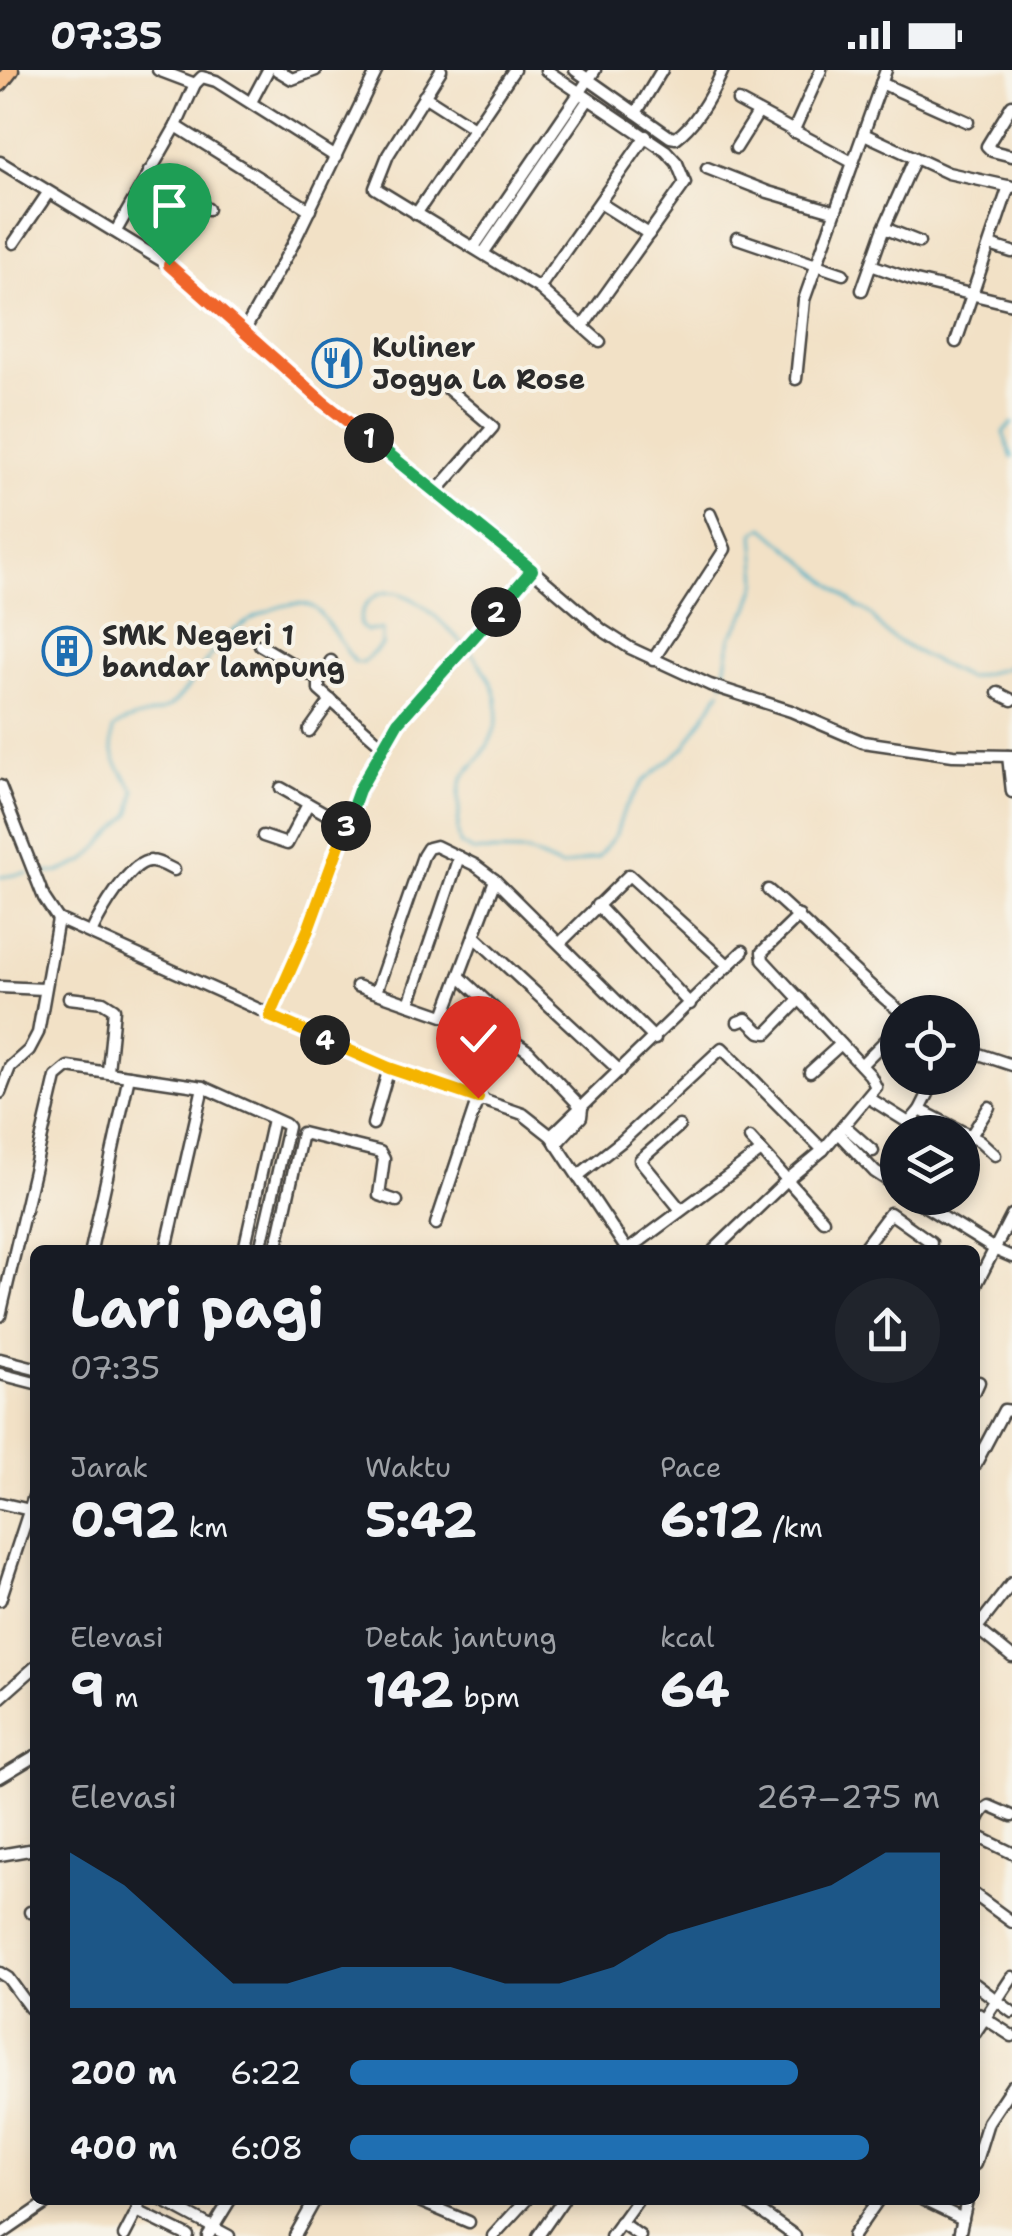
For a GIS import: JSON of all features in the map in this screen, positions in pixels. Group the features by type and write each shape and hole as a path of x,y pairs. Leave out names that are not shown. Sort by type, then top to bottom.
{"street":[{"path":"158,70 195,84"},
{"path":"251,102 268,70"},
{"path":"277,70 292,79 316,70"},
{"path":"243,332 310,210 378,70"},
{"path":"441,70 388,155 374,185 378,192 539,288 600,342"},
{"path":"416,214 514,70"},
{"path":"546,70 587,86 676,138 723,70"},
{"path":"575,70 587,86 670,155 685,182 583,326"},
{"path":"636,113 662,70"},
{"path":"793,132 821,70"},
{"path":"796,379 801,313 833,211 886,70"},
{"path":"116,231 202,77 211,78 336,157"},
{"path":"881,84 968,122"},
{"path":"479,250 587,86"},
{"path":"424,96 474,128"},
{"path":"738,100 852,162"},
{"path":"1012,105 987,146 992,152 1012,156"},
{"path":"736,148 758,112"},
{"path":"176,126 310,210"},
{"path":"864,134 948,173 1010,186 956,342"},
{"path":"539,288 646,136"},
{"path":"862,290 915,158"},
{"path":"0,162 169,265 323,402 602,630 653,660 863,742 953,755 1010,756 1012,792"},
{"path":"707,168 768,192 833,211"},
{"path":"150,172 208,210"},
{"path":"14,243 48,194"},
{"path":"600,202 649,234"},
{"path":"884,228 919,242"},
{"path":"738,238 843,274"},
{"path":"990,245 1012,252"},
{"path":"871,264 916,281 1012,304"},
{"path":"436,492 492,427 441,383"},
{"path":"653,660 725,549 710,514"},
{"path":"270,1016 308,930 339,820 382,744 532,570"},
{"path":"260,645 319,680"},
{"path":"331,661 317,686 382,744"},
{"path":"998,693 1012,700"},
{"path":"309,730 331,700"},
{"path":"0,786 44,898 58,918 389,1068 522,1114 554,1140 625,1245"},
{"path":"281,788 339,820"},
{"path":"263,836 287,844 308,804"},
{"path":"376,992 425,852 436,846 495,880 654,1039"},
{"path":"409,1004 459,857"},
{"path":"91,933 109,900 142,863 153,861 174,870"},
{"path":"560,943 626,875 633,876 728,966"},
{"path":"444,1016 495,880"},
{"path":"768,890 880,995"},
{"path":"596,905 690,1004"},
{"path":"719,1245 842,1131 876,1083 762,956 799,916"},
{"path":"0,1094 10,1068 36,1040 58,918"},
{"path":"474,936 620,1071"},
{"path":"554,1140 744,950"},
{"path":"459,976 502,1015 512,1040"},
{"path":"357,986 512,1040 528,1051 582,1108"},
{"path":"0,987 44,990"},
{"path":"68,998 103,1002 114,1009 108,1071"},
{"path":"738,1022 746,1019 760,1032 767,1033 800,999"},
{"path":"810,1072 842,1044"},
{"path":"860,1065 880,1046"},
{"path":"578,1175 622,1141 722,1048 823,1150"},
{"path":"980,1054 1012,1065"},
{"path":"0,1316 56,1077 68,1067 202,1087 302,1133 380,1152 384,1159 379,1195 397,1201"},
{"path":"373,1124 389,1068"},
{"path":"92,1245 129,1076"},
{"path":"167,1245 202,1087"},
{"path":"869,1098 904,1122 912,1121 928,1095"},
{"path":"436,1224 478,1098"},
{"path":"980,1122 990,1107"},
{"path":"920,1110 930,1115"},
{"path":"245,1245 274,1120"},
{"path":"679,1126 640,1160 681,1210"},
{"path":"261,1245 288,1127"},
{"path":"842,1131 873,1151"},
{"path":"842,1131 880,1175"},
{"path":"277,1245 302,1133"},
{"path":"750,1138 823,1220"},
{"path":"980,1142 995,1156"},
{"path":"635,1245 760,1152"},
{"path":"866,1245 890,1212 930,1245"},
{"path":"937,1215 1012,1257"},
{"path":"980,1278 1012,1215"},
{"path":"0,1359 30,1367"},
{"path":"0,1374 30,1382"},
{"path":"980,1456 1004,1410 1012,1411"},
{"path":"0,1503 30,1510 0,1600"},
{"path":"980,1622 1012,1583"},
{"path":"980,1630 1012,1657"},
{"path":"0,1698 30,1671"},
{"path":"0,1778 30,1759"},
{"path":"980,1822 985,1808 1012,1816"},
{"path":"980,1835 1012,1853"},
{"path":"0,1855 30,1850"},
{"path":"980,1900 1012,1922"},
{"path":"0,1973 30,2008"},
{"path":"1012,1977 980,2015 1012,2036"},
{"path":"980,1988 1012,2012"},
{"path":"980,2148 988,2122 1012,2086"},
{"path":"0,2235 43,2205"},
{"path":"124,2236 139,2205 188,2236"},
{"path":"170,2205 210,2232 229,2236"},
{"path":"210,2232 227,2205"},
{"path":"295,2236 312,2205"},
{"path":"429,2205 469,2222"},
{"path":"493,2236 521,2205"},
{"path":"539,2235 560,2205"},
{"path":"611,2236 633,2205"},
{"path":"751,2205 795,2236"},
{"path":"853,2236 875,2205"},
{"path":"933,2205 964,2220"},
{"path":"960,2236 966,2205"},
{"path":"620,2222 640,2236"}],"waterway":[{"path":"1012,423 1003,432 1012,458"},
{"path":"723,683 731,637 749,608 758,581 754,534 764,527 868,612 887,634 916,652 967,678 1006,668 1012,662"},
{"path":"36,873 59,872 85,861 131,814 135,790 114,755 113,729 175,702 223,640 252,619 291,604 313,607 355,662 362,663 382,645 382,630 366,631 360,625 364,609 374,597 398,593 434,615 463,644"},
{"path":"468,650 488,676 497,716 488,745 461,783 461,845 473,851 527,852 561,867 598,857 616,834 623,812 643,782 685,747 721,690"},
{"path":"0,877 28,873"}],"place":[{"name":"Kuliner Jogya La Rose","path":"337,363"},
{"name":"SMK Negeri 1 bandar lampung","path":"67,651"}],"route":[{"path":"169,265 323,402 532,570 382,744 359,790 308,930 270,1016 389,1068 478,1098"}]}
